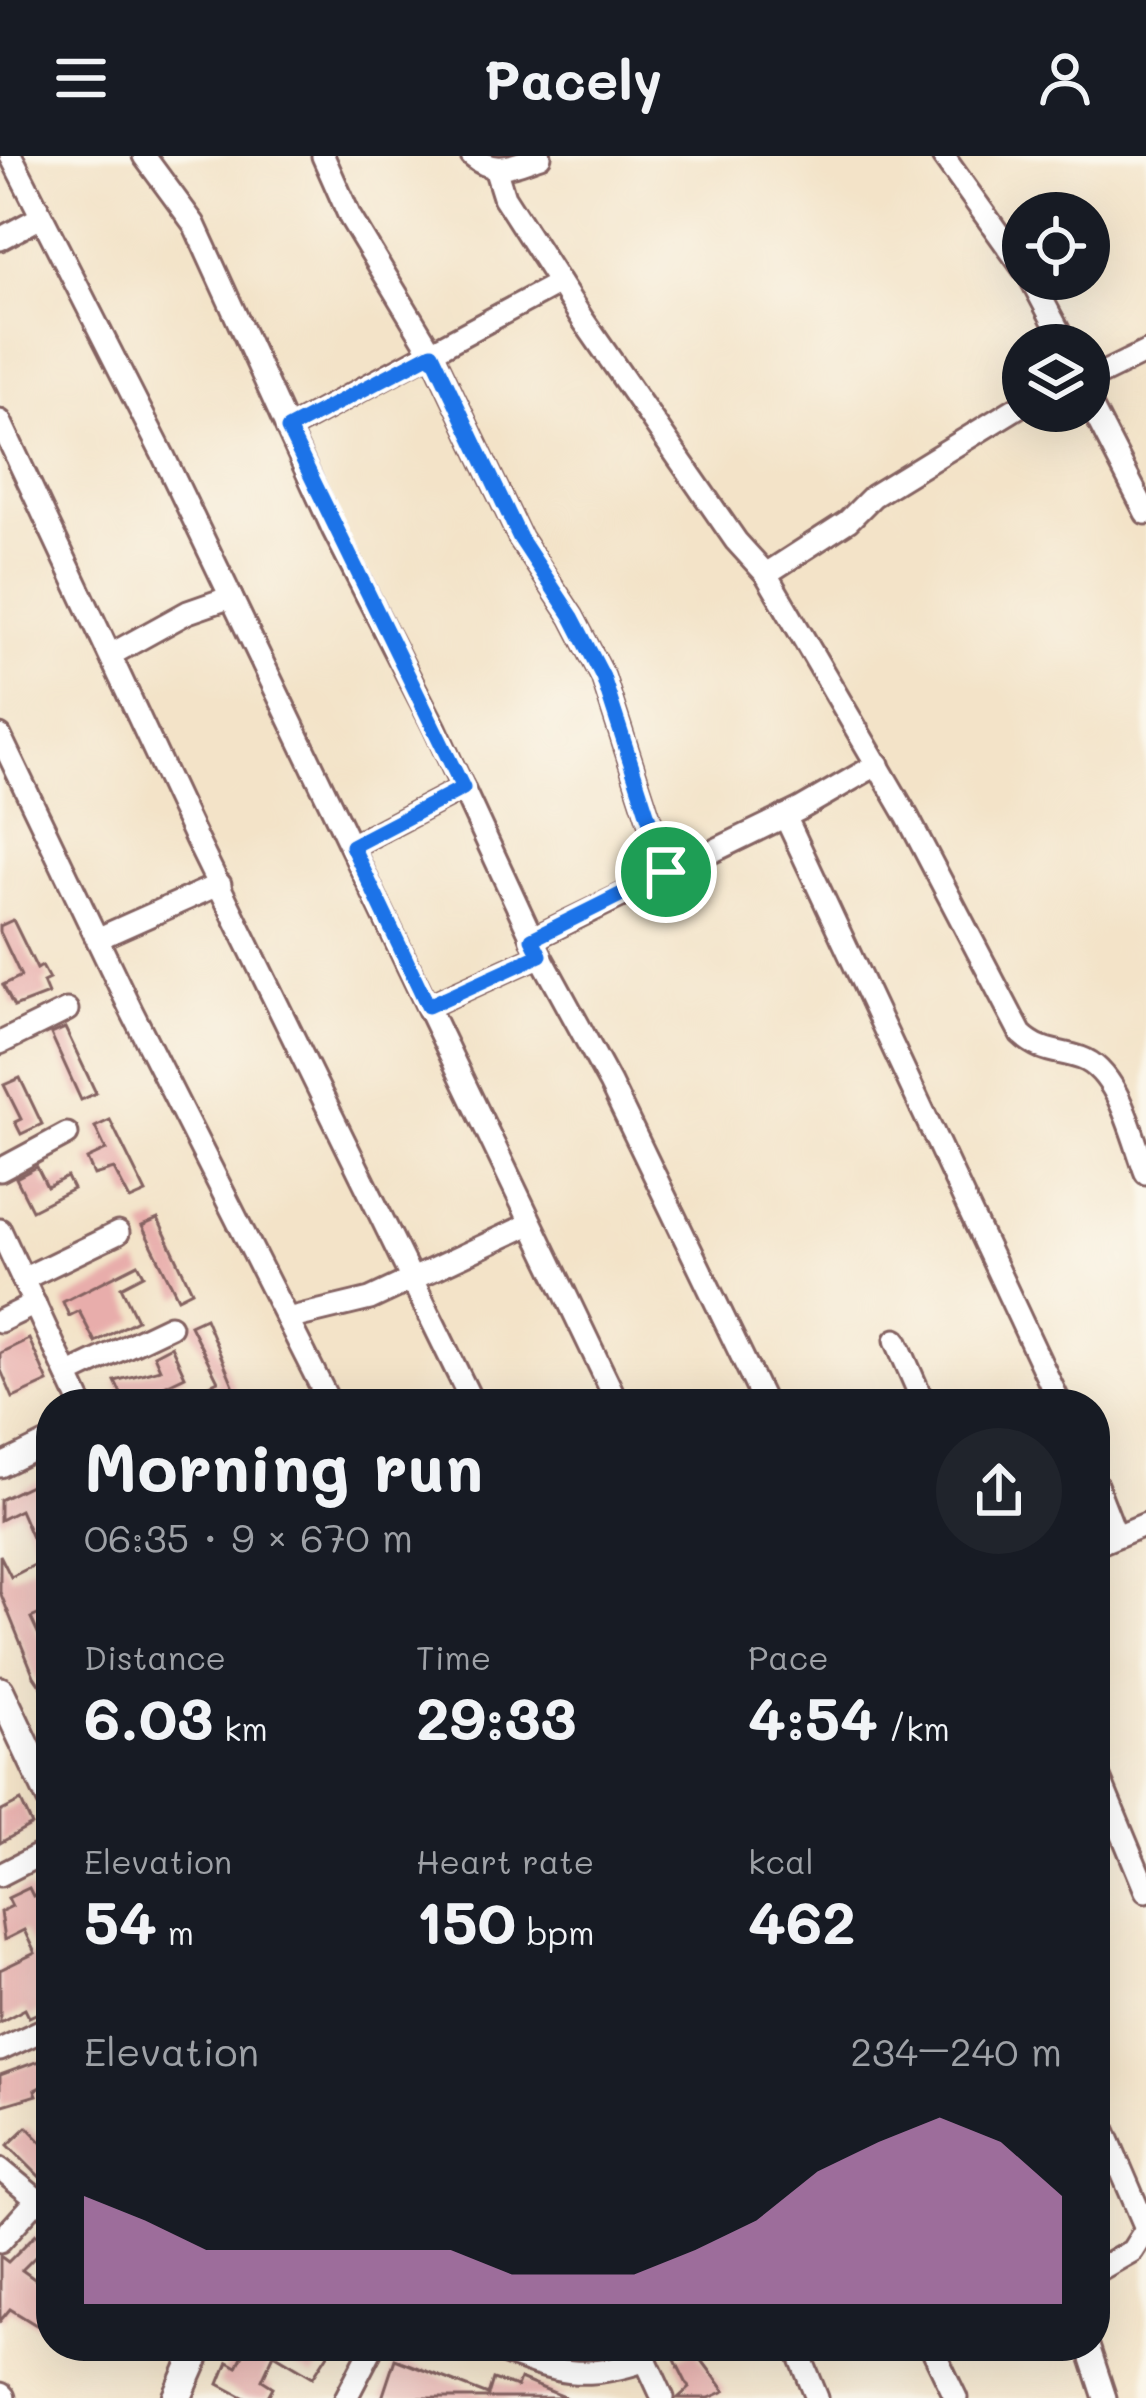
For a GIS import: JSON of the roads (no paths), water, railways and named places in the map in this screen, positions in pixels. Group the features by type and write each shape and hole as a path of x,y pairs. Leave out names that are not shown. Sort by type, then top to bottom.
{"street":[{"path":"11,156 231,597 611,1389"},
{"path":"144,156 194,224 536,947 610,1084 759,1389"},
{"path":"322,156 350,217 432,353 520,538 572,617 603,677 666,872"},
{"path":"472,156 495,168 540,156"},
{"path":"943,156 1002,239"},
{"path":"495,168 504,197 559,283 736,541 766,574 838,705 878,764 1021,1034 1036,1048 1085,1059 1101,1071 1146,1173"},
{"path":"0,238 41,217"},
{"path":"288,429 559,283"},
{"path":"1110,370 1146,352"},
{"path":"766,574 785,556 848,521 873,496 1002,417"},
{"path":"0,421 6,446 112,654 466,1389"},
{"path":"1104,432 1146,513"},
{"path":"112,654 188,612 231,597"},
{"path":"0,736 322,1389"},
{"path":"428,1006 666,872 785,816 878,764"},
{"path":"352,846 463,788"},
{"path":"785,816 1053,1389"},
{"path":"99,938 220,884"},
{"path":"0,1043 67,1010"},
{"path":"0,1170 67,1135"},
{"path":"287,1319 370,1299 530,1224"},
{"path":"0,1230 76,1389"},
{"path":"23,1279 118,1233"},
{"path":"0,1321 35,1304"},
{"path":"69,1374 170,1326"},
{"path":"896,1340 917,1389"},
{"path":"0,1466 36,1448"},
{"path":"1110,1538 1146,1524"},
{"path":"0,1691 36,1767"},
{"path":"1110,1804 1146,1891"},
{"path":"0,1875 36,1857"},
{"path":"0,2050 36,2033"},
{"path":"1110,2148 1144,2235 1132,2252 1110,2264"},
{"path":"0,2169 36,2198"},
{"path":"0,2241 36,2212"},
{"path":"177,2398 193,2361"},
{"path":"346,2398 365,2361"},
{"path":"528,2361 566,2375 609,2373 629,2361"},
{"path":"646,2361 663,2398"},
{"path":"802,2361 817,2398"},
{"path":"939,2361 956,2398"},
{"path":"1093,2361 1105,2398"}]}
